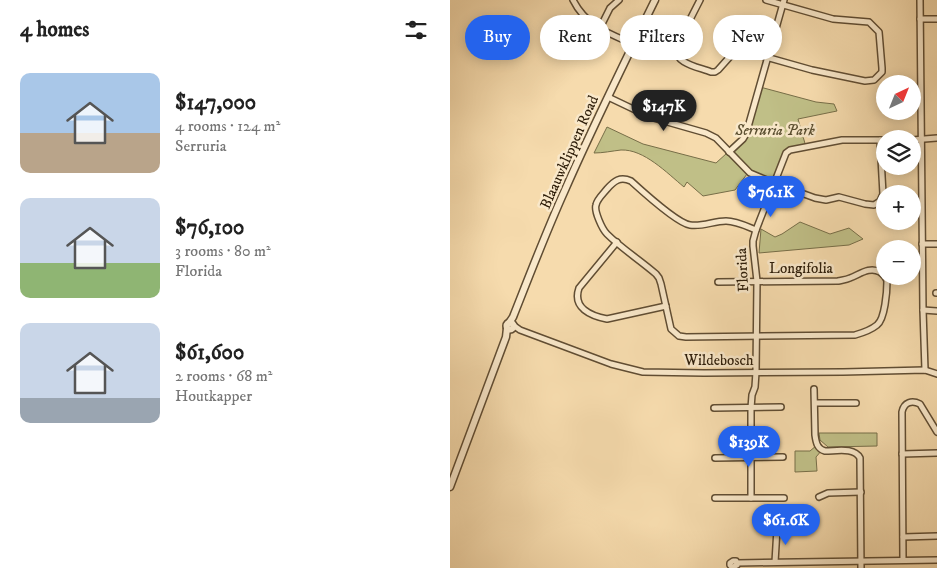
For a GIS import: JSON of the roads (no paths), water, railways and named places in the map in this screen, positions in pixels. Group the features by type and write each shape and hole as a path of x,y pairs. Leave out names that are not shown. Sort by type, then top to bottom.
{"street":[{"path":"573,0 584,15"},
{"path":"606,15 610,8 619,0"},
{"name":"Blaauwklippen Road","path":"648,15 655,0"},
{"path":"700,0 675,51 679,59 684,62 711,72 718,70 727,60"},
{"path":"766,0 784,2 833,19 869,22 879,32 882,72 874,80 865,81 837,76 776,60"},
{"path":"920,0 921,130"},
{"path":"780,15 784,2"},
{"path":"920,19 937,19"},
{"name":"Blaauwklippen Road","path":"450,487 454,469 547,231 625,60"},
{"path":"729,152 746,134 767,60"},
{"path":"608,97 650,117 706,133 716,138 747,171 821,200 839,197 874,205 882,198 883,175"},
{"path":"925,370 921,139 937,138"},
{"name":"Florida","path":"751,498 751,408 756,372 757,281 752,246 756,230 783,157 790,150 842,140 876,140"},
{"path":"756,230 728,221 698,225 687,224 676,218 631,181 623,179 615,180 595,206 604,231 659,278 671,329 678,336 756,336"},
{"path":"617,242 579,288 578,296 581,308 598,317 607,319 666,306"},
{"path":"922,244 937,244"},
{"name":"Longifolia","path":"718,282 838,281 852,278 873,269 886,277 881,320 877,325 861,333 850,335 756,336"},
{"path":"923,310 937,311"},
{"name":"Wildebosch","path":"511,325 611,364 633,370 659,373 925,370 937,374"},
{"path":"814,388 817,446 826,451 853,451 859,455 861,461 860,568"},
{"path":"903,560 902,412 904,405 912,402 920,404 937,432"},
{"path":"815,403 856,403"},
{"path":"714,408 781,407"},
{"path":"931,422 937,418"},
{"path":"902,454 937,453"},
{"path":"715,458 783,457"},
{"path":"819,497 828,493 861,492"},
{"path":"715,498 784,498"},
{"path":"775,562 777,529"},
{"path":"903,537 937,536"},
{"path":"735,566 775,562 937,560"}],"park label":[{"name":"Serruria Park","path":"775,130"}]}
